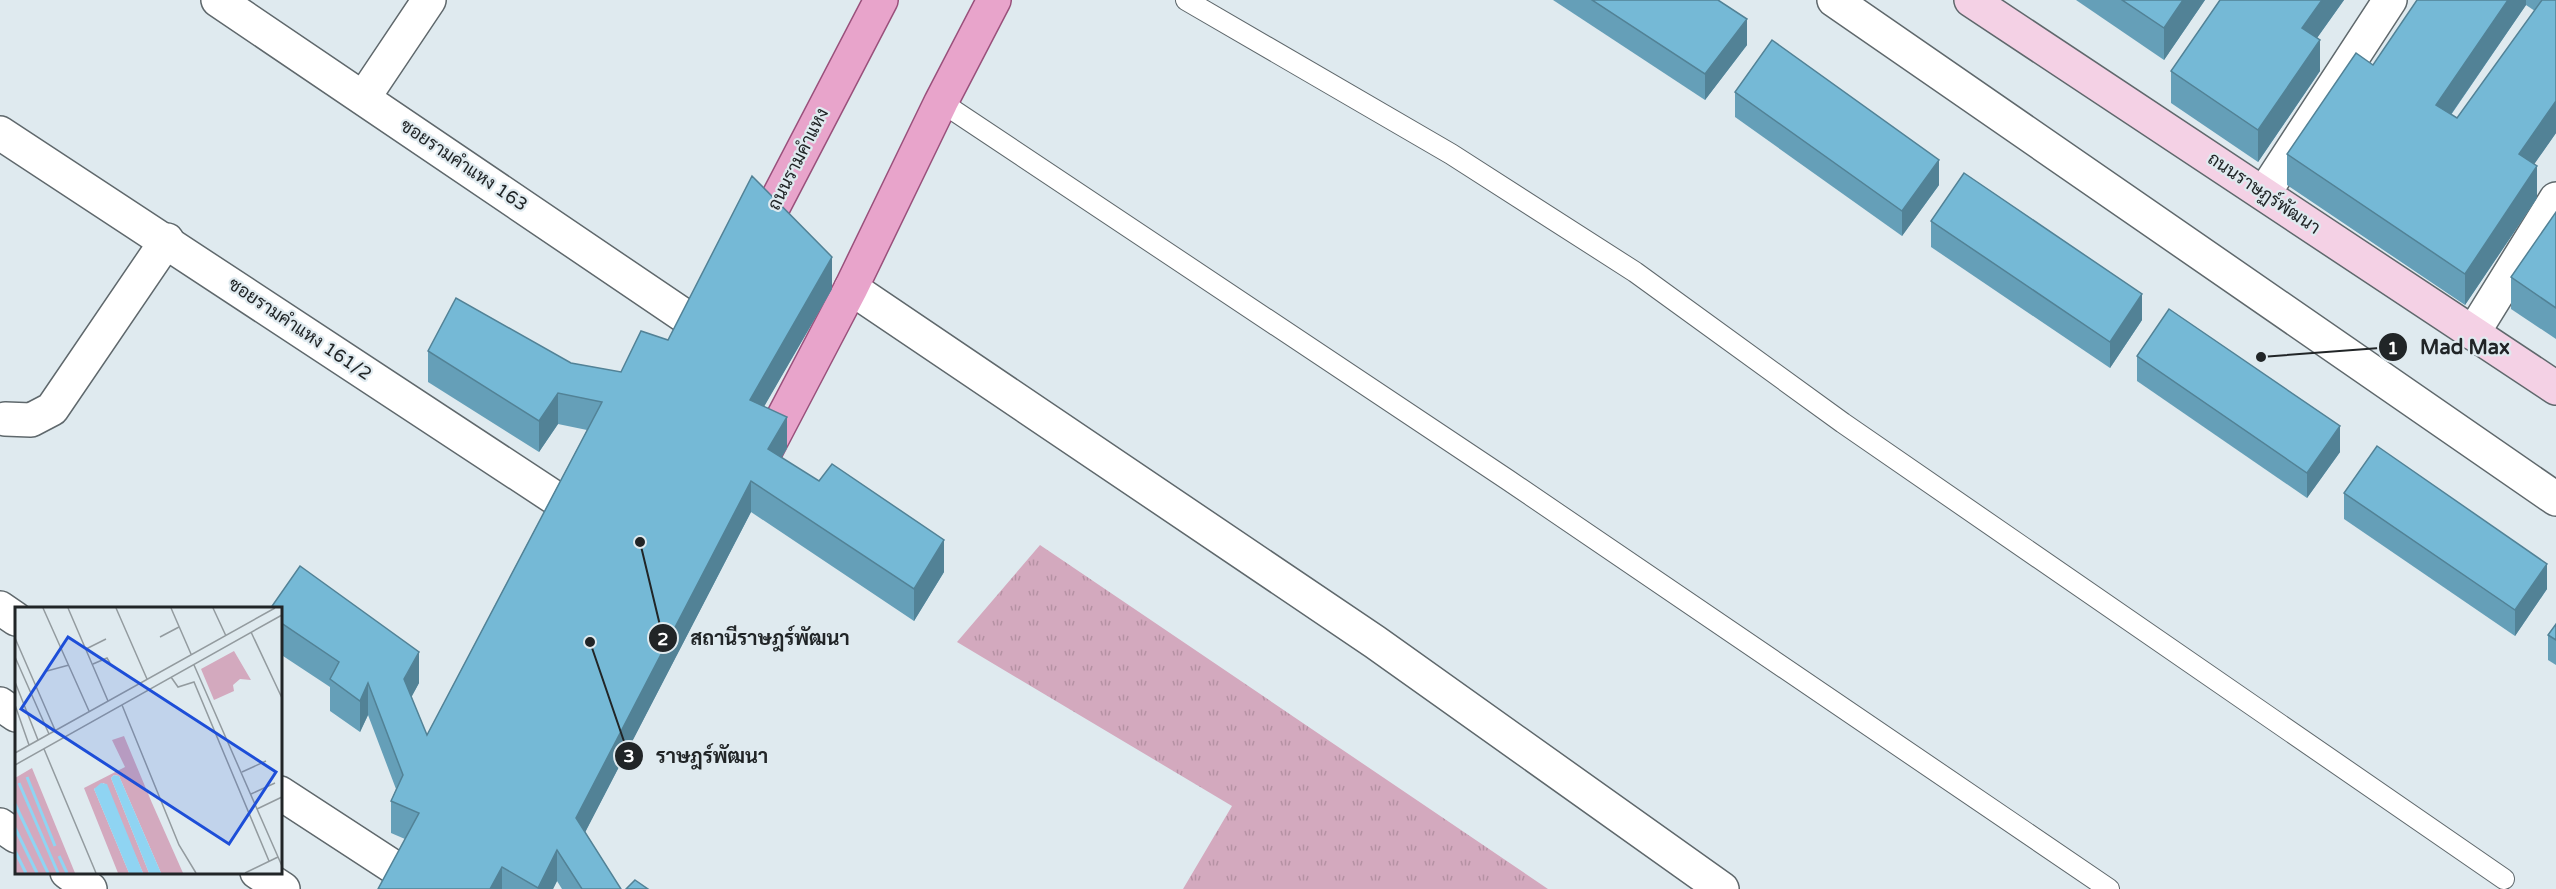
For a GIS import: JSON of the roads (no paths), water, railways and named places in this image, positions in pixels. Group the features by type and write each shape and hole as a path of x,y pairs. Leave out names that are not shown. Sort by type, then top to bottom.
{"main road":[{"name":"ถนนรามคำแหง","path":"741,270 881,0"},
{"path":"751,478 852,288 941,102 994,0"},
{"path":"691,363 724,301"},
{"path":"410,884 429,848"}],"street":[{"name":"ซอยรามคำแหง 163","path":"220,0 708,332"},
{"path":"364,97 429,0"},
{"path":"1834,0 2556,499"},
{"name":"ถนนราษฏร์พัฒนา","path":"1971,0 2556,388"},
{"path":"2264,193 2390,0"},
{"name":"ซอยรามคำแหง 161/2","path":"0,133 167,240 599,527"},
{"path":"2473,333 2556,200"},
{"path":"5,420 31,420 52,409 167,240"},
{"path":"852,288 1376,642 1722,889"},
{"path":"0,608 15,618"},
{"path":"0,704 15,714"},
{"path":"282,794 410,884"},
{"path":"0,825 15,835"},
{"path":"68,874 90,889"},
{"path":"259,874 283,889"}],"lane":[{"path":"1186,0 1451,154 1635,272 1843,423 2504,879"},
{"path":"941,102 1498,473 2109,889"}],"place":[{"name":"Mad Max","path":"2261,357"},
{"name":"สถานีราษฎร์พัฒนา","path":"640,542"},
{"name":"ราษฎร์พัฒนา","path":"590,642"}]}
